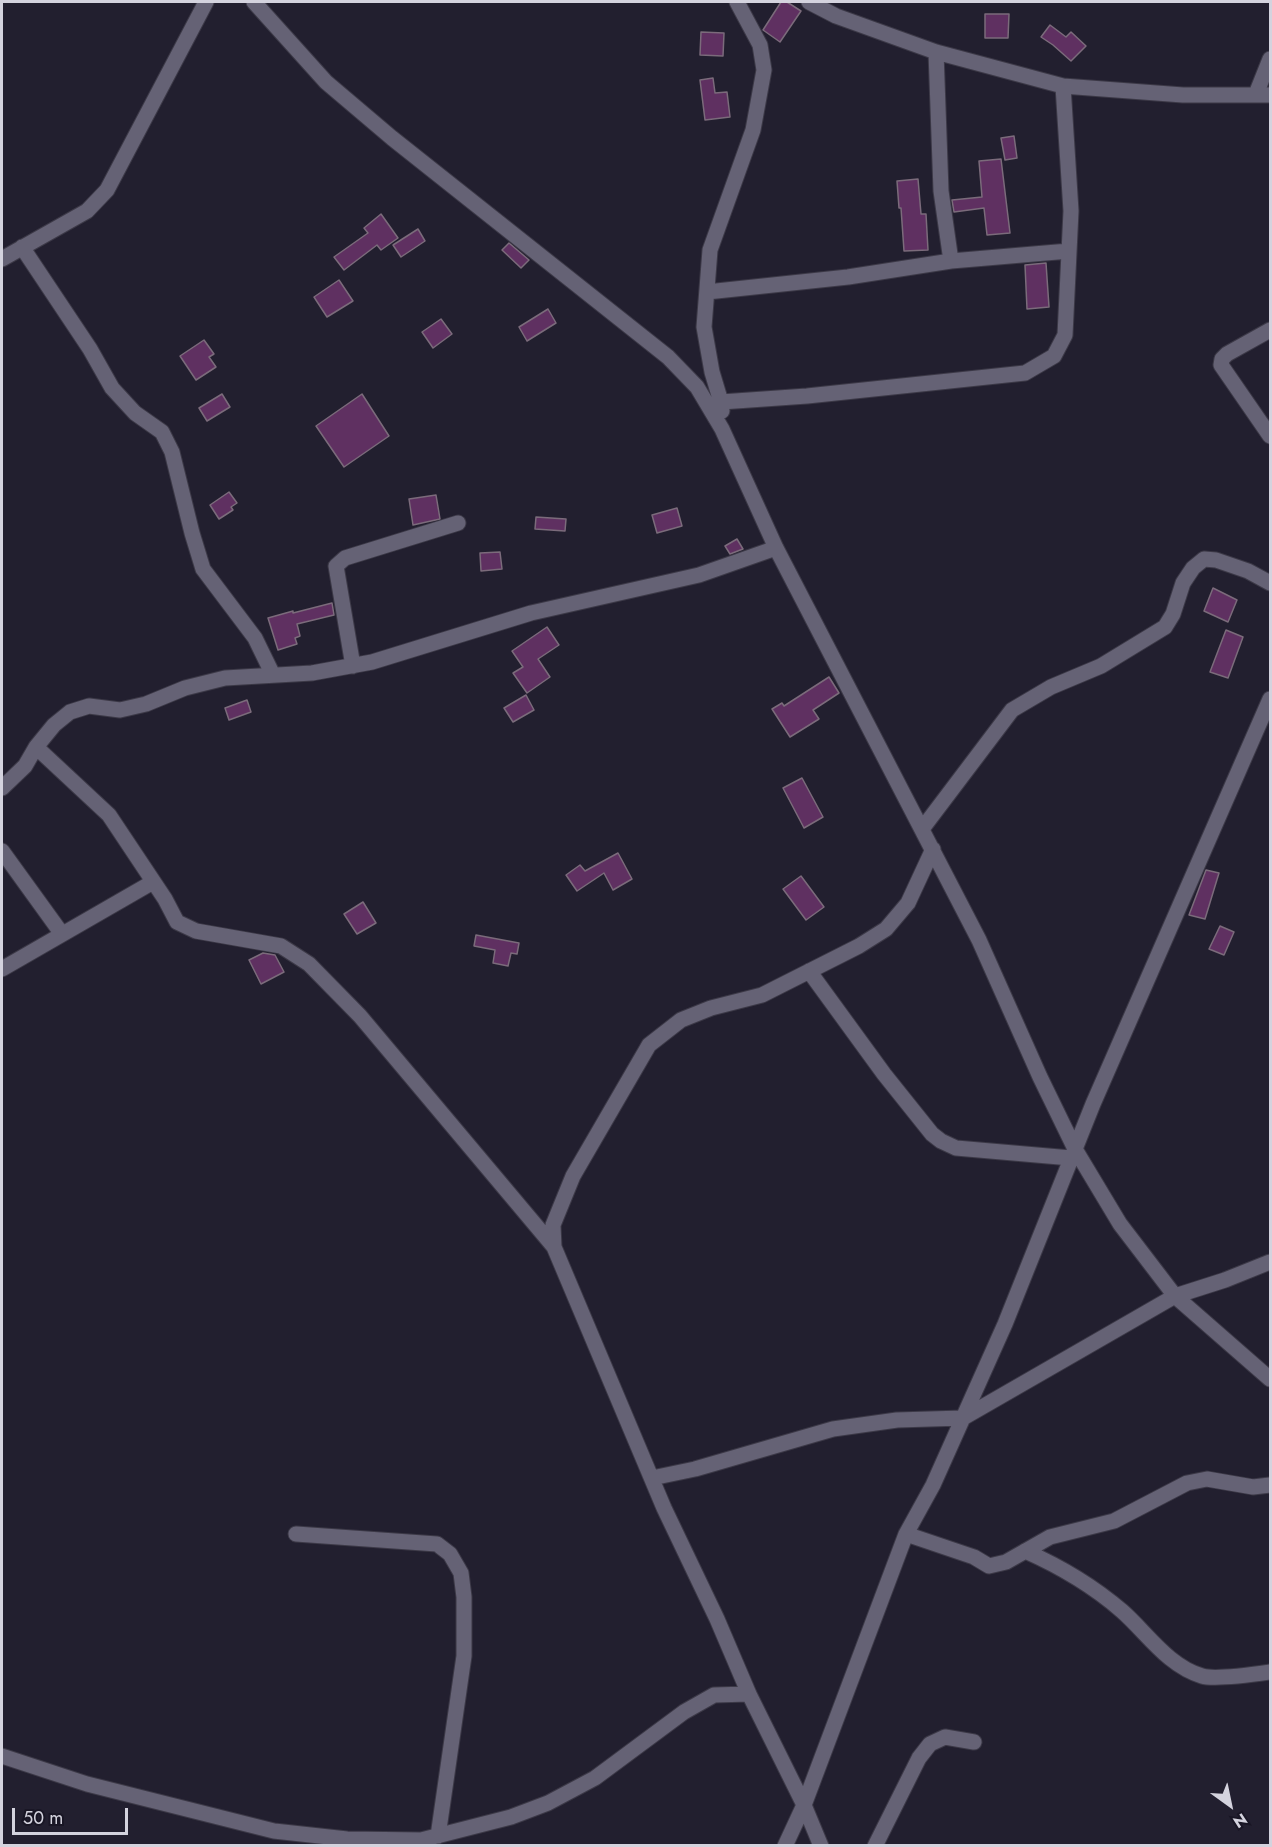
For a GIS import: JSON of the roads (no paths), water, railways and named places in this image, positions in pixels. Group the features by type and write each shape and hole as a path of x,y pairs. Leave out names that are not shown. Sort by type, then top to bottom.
{"street":[{"path":"2,259 87,211 107,190 206,2"},
{"path":"254,2 326,82 392,138 668,357 697,387 723,429 776,548 980,940 1073,1154 1119,1224 1175,1296 1270,1379"},
{"path":"723,429 721,402 712,372 704,327 710,250 753,130 764,70 760,45 737,2"},
{"path":"809,2 836,15 936,52 1064,86 1183,95 1263,94 1270,59"},
{"path":"936,52 941,191 951,261"},
{"path":"721,402 807,396 1025,373 1054,356 1065,335 1071,211 1064,86"},
{"path":"22,247 90,348 112,388 135,413 162,432 168,442 203,569 255,638 273,675"},
{"path":"707,292 848,277 951,261 1069,251"},
{"path":"1270,330 1227,354 1221,364 1270,436"},
{"path":"353,666 336,566 345,558 458,523"},
{"path":"2,788 25,766 36,747 54,725 70,712 90,706 120,710 146,704 185,688 225,678 312,673 372,662 531,613 699,575 776,548"},
{"path":"922,829 1012,710 1051,687 1101,666 1165,627 1173,614 1183,583 1193,568 1204,559 1216,560 1270,583"},
{"path":"785,1845 804,1805 906,1534 933,1485 1005,1324 1093,1104 1270,699"},
{"path":"36,747 109,815 177,922 196,931 281,946 309,964 360,1016 554,1247 664,1508 821,1845"},
{"path":"554,1247 554,1225 573,1176 649,1045 681,1020 711,1008 762,995 859,946 886,929 908,903 933,849"},
{"path":"2,851 62,934"},
{"path":"2,969 153,882"},
{"path":"809,970 884,1074 941,1142 956,1148 1073,1154"},
{"path":"652,1478 695,1469 833,1429 897,1420 963,1418 1175,1296 1270,1262"},
{"path":"906,1534 974,1557 989,1566 1006,1562 1050,1537 1114,1521 1187,1483 1207,1479 1253,1487 1270,1485"},
{"path":"296,1534 437,1544 450,1554 461,1574 464,1597 464,1656 438,1836"},
{"path":"1025,1551 1060,1566 1121,1610 1180,1666 1204,1677 1255,1675 1270,1672"},
{"path":"2,1756 32,1768 87,1784 274,1831 347,1839 421,1840 511,1817 548,1803 595,1778 684,1712 714,1695 749,1694"},
{"path":"875,1845 919,1758 930,1744 945,1737 974,1742"}]}
